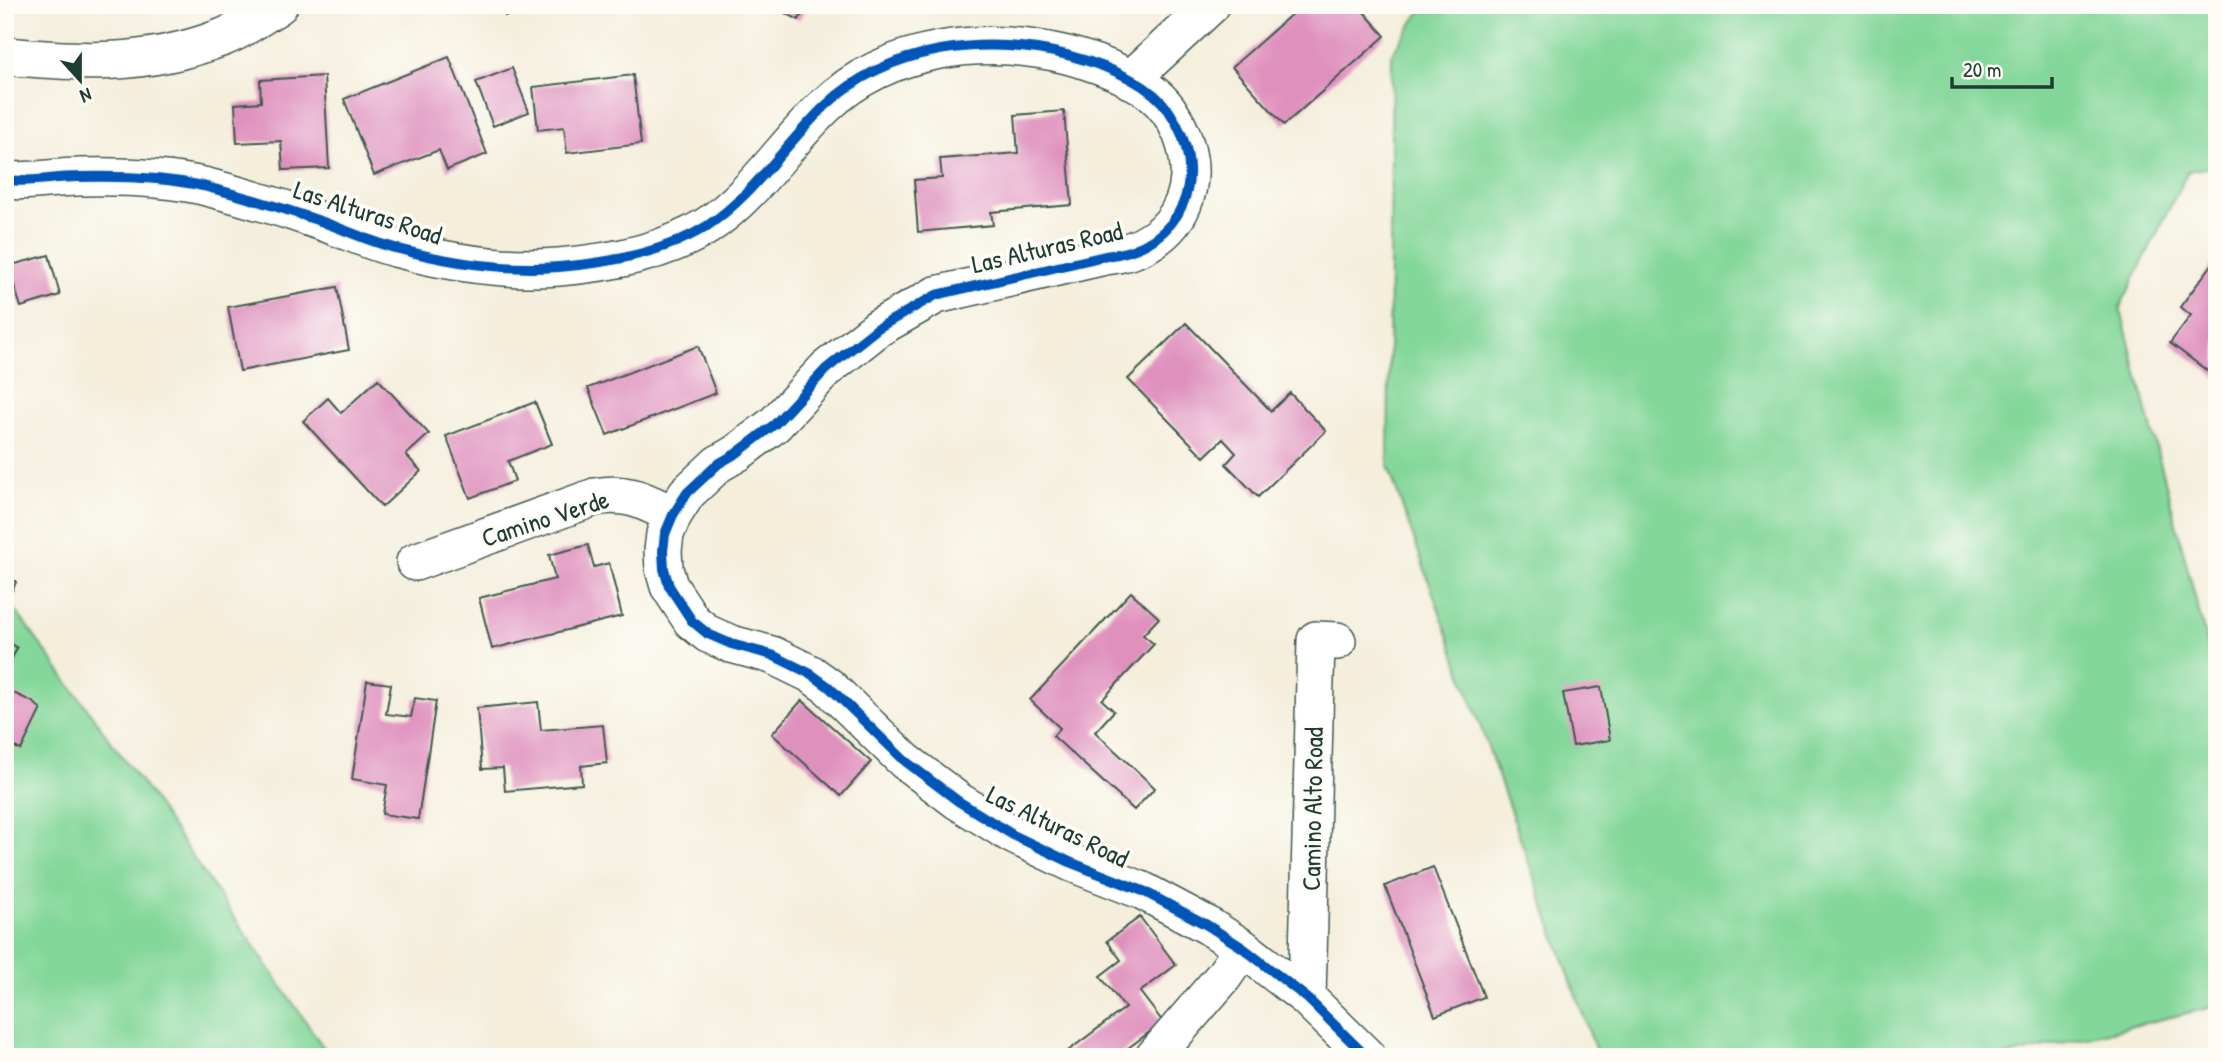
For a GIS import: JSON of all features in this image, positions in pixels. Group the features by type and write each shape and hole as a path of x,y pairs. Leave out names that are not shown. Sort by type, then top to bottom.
{"street":[{"path":"5,56 67,62 143,60 220,39 279,5"},
{"path":"1130,80 1211,5"},
{"name":"Las Alturas Road","path":"5,180 29,182 74,177 136,177 200,185 283,208 407,251 455,262 492,267 560,267 637,255 673,244 706,226 736,204 827,104 867,76 911,56 959,47 1007,46 1045,50 1083,59 1148,90 1164,104 1184,139 1189,159 1189,179 1180,212 1157,239 1124,254 936,295 878,328 826,369 775,424 701,478 687,493 665,534 664,569 669,586 692,621 708,634 731,644 772,655 820,680 905,761 958,801 1013,835 1072,863 1143,891 1207,925 1243,948 1307,998 1366,1056"},
{"name":"Camino Verde","path":"415,562 596,497 632,495 673,515"},
{"name":"Camino Alto Road","path":"1307,998 1316,640 1337,641"},
{"path":"1154,1057 1223,977 1243,948"}],"green space":[{"path":"1425,5 2217,5 2217,166 2188,171 2120,307 2217,682 2217,1006 2003,1057 1598,1057 1388,466 1392,53"},
{"path":"5,596 148,792 330,1057 5,1057"}],"building":[{"path":"502,5 543,5 543,6 505,16"},
{"path":"769,5 807,5 799,20"},
{"path":"1302,5 1358,5 1385,36 1284,125 1232,67"},
{"path":"449,57 487,154 447,170 439,150 374,175 344,99"},
{"path":"512,68 529,112 493,126 476,82"},
{"path":"633,75 641,144 567,153 564,127 538,130 533,87"},
{"path":"324,76 329,168 283,170 281,141 237,143 235,104 261,102 260,80"},
{"path":"1064,111 1072,205 991,212 993,225 918,232 914,180 942,178 940,159 1018,153 1015,115"},
{"path":"49,255 60,295 21,307 8,266"},
{"path":"2217,258 2217,378 2170,343 2191,315 2180,307"},
{"path":"337,287 349,350 240,371 228,307"},
{"path":"1186,323 1271,411 1290,393 1326,431 1258,497 1226,464 1236,453 1223,439 1204,457 1128,379"},
{"path":"698,346 716,393 607,435 588,388"},
{"path":"378,379 429,434 406,455 421,471 382,507 303,421 328,398 341,413"},
{"path":"535,402 552,444 508,461 515,481 470,498 446,436"},
{"path":"588,545 594,567 609,563 622,616 492,649 479,598 555,579 549,555"},
{"path":"5,573 16,582 5,606"},
{"path":"1131,592 1159,618 1143,635 1154,644 1102,700 1114,711 1095,732 1155,788 1134,810 1053,736 1060,728 1030,700"},
{"path":"5,638 17,648 5,673"},
{"path":"367,681 391,684 386,714 411,717 415,698 436,701 418,819 382,814 387,785 352,779"},
{"path":"1601,687 1610,740 1573,746 1563,693"},
{"path":"5,689 33,702 41,709 21,750 5,743"},
{"path":"802,700 871,762 841,796 772,734"},
{"path":"538,702 541,730 603,725 607,763 581,766 582,784 505,791 503,768 482,769 477,708"},
{"path":"1433,867 1484,997 1435,1016 1385,886"},
{"path":"1140,917 1176,965 1140,992 1163,1022 1116,1057 1060,1057 1125,1008 1100,976 1121,960 1107,941"}],"cycle path":[{"path":"5,180 110,177 188,183 278,207 380,244 419,254 498,267 559,267 636,255 673,243 707,226 740,200 810,121 850,85 878,69 908,58 971,46 1036,49 1094,63 1136,82 1160,100 1169,111 1182,135 1188,159 1188,182 1183,204 1171,223 1154,239 1132,250 936,295 878,328 826,369 775,424 718,464 687,493 665,534 664,569 669,586 692,621 708,634 731,644 772,655 811,674 829,687 905,761 958,801 1013,835 1072,863 1143,891 1207,925 1243,948 1307,998 1367,1057"}]}
